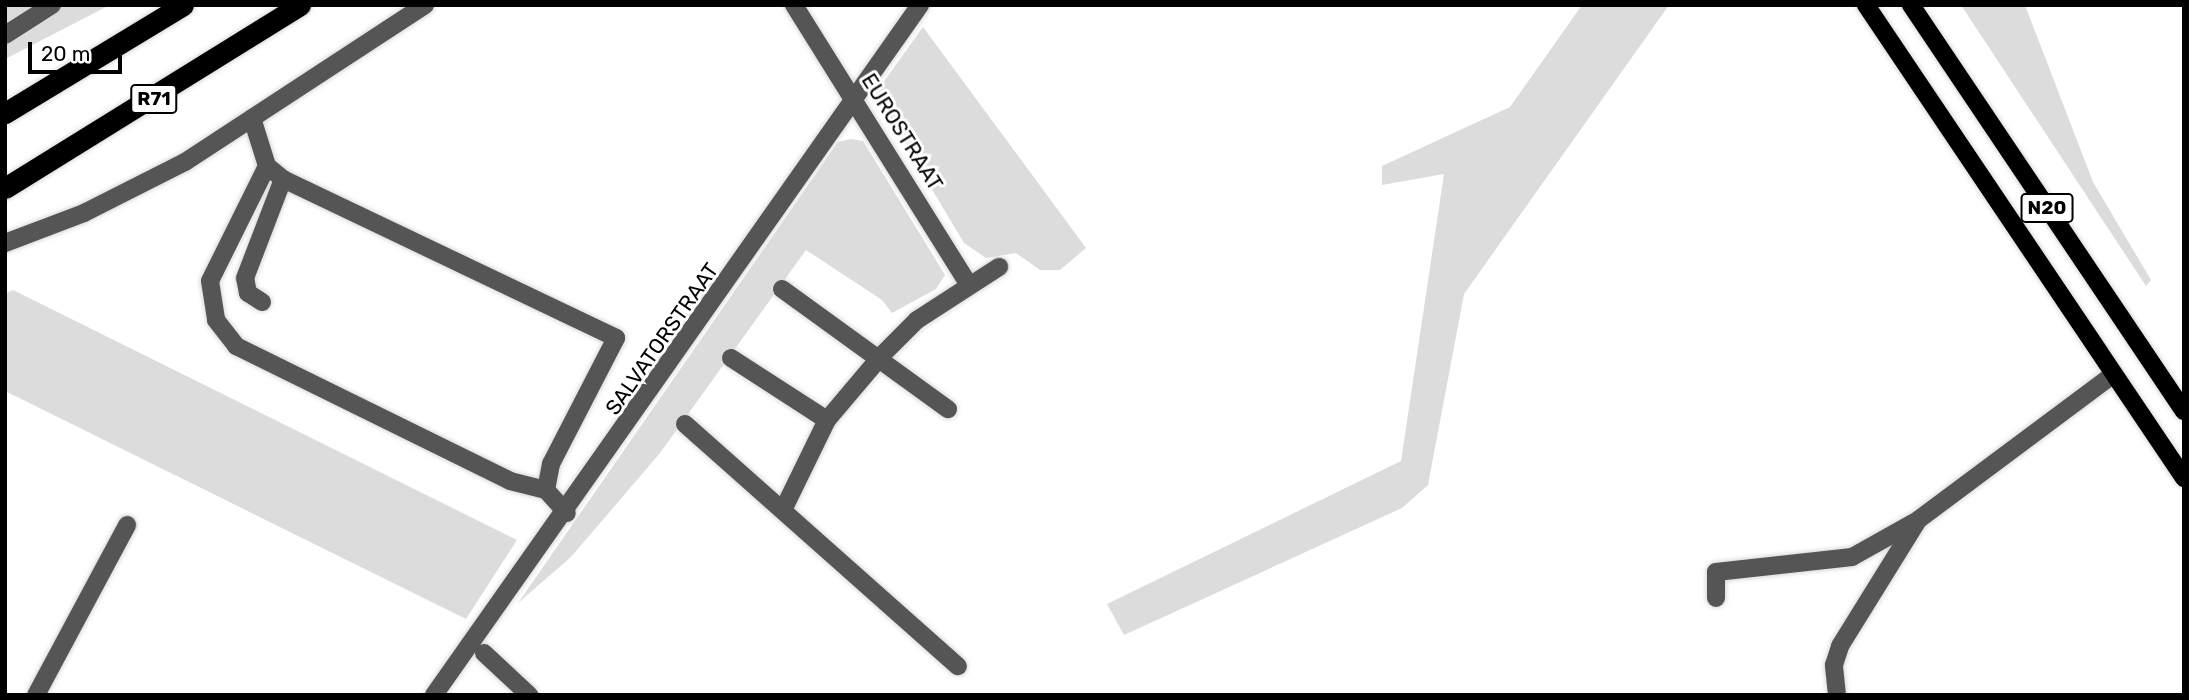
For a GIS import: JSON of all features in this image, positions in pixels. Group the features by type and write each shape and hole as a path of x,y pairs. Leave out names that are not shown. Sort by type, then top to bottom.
{"highway":[{"path":"5,113 183,5"},
{"name":"R71","path":"5,188 300,5"}],"main road":[{"name":"N20","path":"1866,5 2184,478"},
{"name":"N20","path":"1910,5 2184,411"}],"street":[{"path":"5,35 51,5"},
{"path":"8,245 150,181 425,5"},
{"name":"EUROSTRAAT","path":"794,5 856,99 969,285"},
{"name":"SALVATORSTRAAT","path":"434,695 567,513 920,5"},
{"path":"252,118 267,166 282,179 616,338 551,464 546,490"},
{"path":"267,166 210,281 216,320 236,346 510,481 546,490 567,513"},
{"path":"262,302 248,293 245,278 282,179"},
{"path":"785,506 827,420 881,356 917,320 999,267"},
{"path":"782,289 881,356 948,409"},
{"path":"731,358 827,420"},
{"path":"1716,598 1716,572 1852,557 1918,520 2114,374"},
{"path":"685,424 785,506 958,666"},
{"path":"1837,695 1833,665 1840,646 1918,520"},
{"path":"36,695 127,525"},
{"path":"484,653 529,695"}],"shaded area":[{"path":"5,5 110,5 5,59"},
{"path":"1582,5 1669,5 1464,294 1428,485 1402,508 1124,635 1107,604 1401,461 1444,174 1382,185 1382,166 1510,107"},
{"path":"1961,5 2025,5 2093,182 2151,280 2146,286"},
{"path":"923,27 1086,248 1060,270 1040,270 1016,253 986,258 964,243 875,94"},
{"path":"851,139 863,141 945,275 936,289 892,313 882,300 806,250 660,453 571,557 518,603 838,142"},
{"path":"13,290 517,540 466,619 5,391 5,294"}]}
